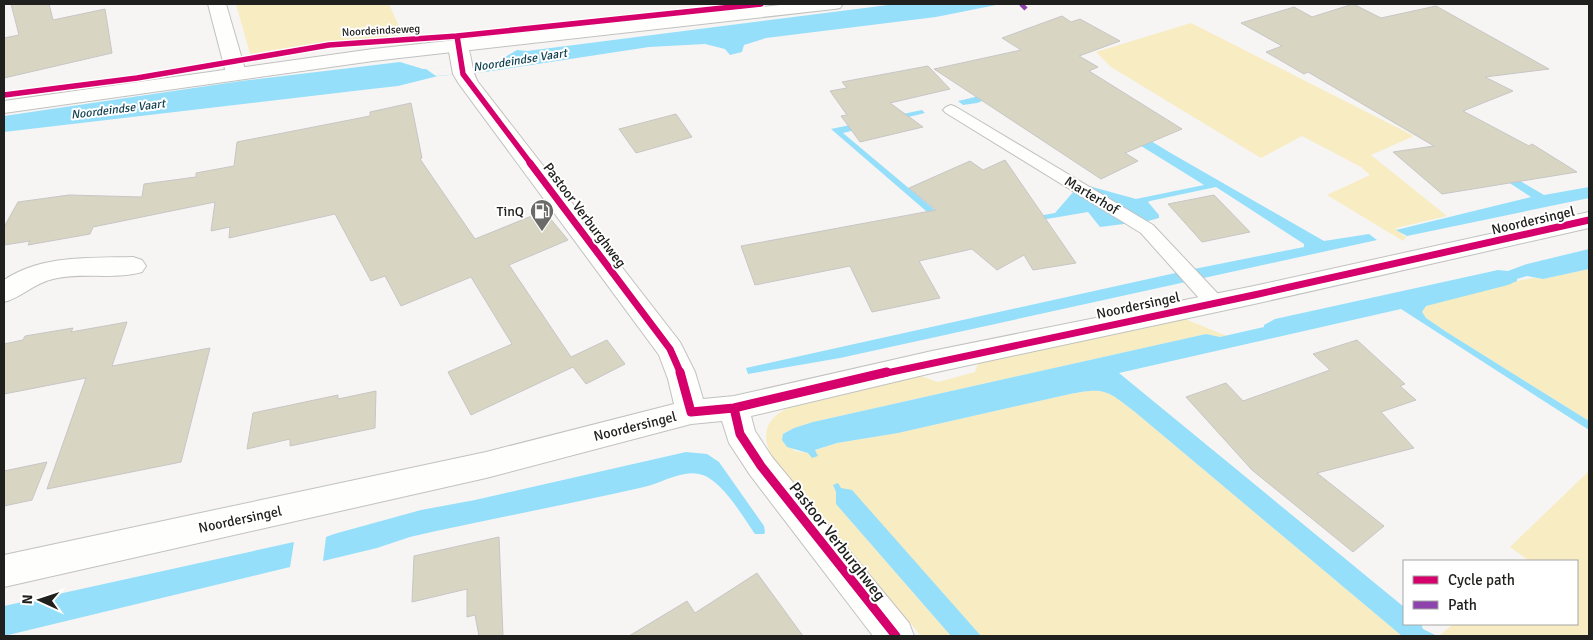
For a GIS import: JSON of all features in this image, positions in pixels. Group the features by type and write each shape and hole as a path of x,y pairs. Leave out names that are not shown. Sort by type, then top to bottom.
{"street":[{"path":"217,4 235,67"},
{"name":"Noordeindseweg","path":"4,107 235,67 460,61 679,23 834,4"},
{"name":"Pastoor Verburghweg","path":"460,61 670,349 683,376 691,412"},
{"name":"Noordersingel","path":"4,571 486,465 691,412 734,408 932,362 1206,293 1263,293 1589,220"},
{"path":"4,294 12,287 37,274 60,267 134,266"},
{"name":"Pastoor Verburghweg","path":"734,408 740,434 760,466 896,636"}],"lane":[{"name":"Marterhof","path":"951,110 1147,229 1206,293"}],"shaded area":[{"path":"236,4 389,4 403,35 306,45 250,54"},
{"path":"1191,23 1414,136 1371,155 1447,216 1396,228 1404,236 1407,236 1403,241 1327,195 1370,175 1361,167 1302,136 1261,158 1111,67 1096,52"},
{"path":"1589,269 1589,421 1445,331 1426,318 1422,312 1426,306 1517,281 1533,278 1543,279"},
{"path":"1185,319 1227,336 1219,337 1206,334 813,422 783,434 794,451 808,453 837,443 898,433 1070,394 1091,391 1105,392 1135,412 1402,636 981,636 852,491 833,486 836,492 836,504 951,636 921,636 797,486 779,467 772,457 768,446 766,435 769,425 776,415 790,407 814,399 921,376 938,382 975,372 978,363"},
{"path":"1589,471 1589,636 1439,636 1452,625 1578,625 1578,560 1528,560 1510,547"}],"water":[{"name":"Noordeindse Vaart","path":"896,4 1001,4 936,17 766,38 744,45 742,52 730,55 725,49 705,44 649,47 485,72 438,76 398,86 4,132 4,116 241,81 400,62 428,69 500,60 517,50 527,51"},
{"path":"1034,75 1045,78 1082,99 1169,152 1324,241 1369,234 1377,240 840,358 748,374 746,368 1189,270 1304,247 1304,244 1216,187 1148,202 1159,215 1159,218 1148,221 1100,227 1088,212 959,234 948,230 831,129 922,110 925,113 843,133 948,221 973,227 1055,213 1074,191 1089,186 1136,199 1204,185 1051,90 1019,87 977,103 963,105 958,101 988,94"},
{"path":"1510,175 1544,195 1589,187 1589,198 1407,236 1396,230 1531,197 1505,180"},
{"path":"1589,249 1589,269 1543,279 1527,276 1517,279 1517,281 1508,285 1426,306 1422,312 1426,318 1445,331 1589,421 1589,430 1401,309 1119,373 1403,606 1403,625 1421,625 1423,629 1437,636 1402,636 1135,412 1105,392 1091,391 1070,394 898,433 837,443 815,450 818,456 812,458 808,453 787,447 782,440 783,434 813,422 1206,334 1220,337 1264,327 1264,325 1275,319 1498,270 1508,271 1527,264"},
{"path":"686,452 707,454 719,462 764,526 764,534 755,534 731,499 715,483 707,477 692,473 679,475 644,487 410,537 377,548 323,561 326,537 334,534 421,510 475,500"},
{"path":"838,483 841,488 852,490 981,636 951,636 836,504 836,492 833,485"},
{"path":"294,542 290,567 4,636 4,606"}],"pier":[{"path":"495,60 484,72 436,76 426,69"}],"building":[{"path":"11,4 49,4 53,20 105,9 112,53 4,78 4,38 19,35"},
{"path":"1353,4 1381,18 1436,6 1549,69 1485,77 1513,91 1463,111 1529,146 1532,144 1577,172 1442,194 1393,152 1434,146 1308,72 1304,74 1266,52 1282,46 1241,23 1294,7 1312,17"},
{"path":"1062,16 1071,22 1080,19 1120,41 1079,56 1098,67 1089,71 1182,129 1125,153 1138,161 1101,179 934,69 1021,50 1002,38"},
{"path":"928,66 950,89 890,103 923,127 860,142 841,116 847,115 830,91 847,88 842,82"},
{"path":"411,103 422,158 420,159 475,239 544,211 568,240 509,265 571,357 607,340 625,364 586,384 573,367 471,415 448,372 512,344 471,277 401,306 385,276 371,281 335,214 229,238 230,227 211,231 215,202 93,227 90,234 28,245 30,241 4,245 4,227 18,202 69,195 142,197 144,184 196,177 196,173 234,166 237,142 370,116 370,112"},
{"path":"676,114 692,137 636,153 619,129"},
{"path":"1005,160 1076,263 1033,270 1024,255 997,270 972,249 919,261 940,298 872,312 850,266 755,285 741,246 936,210 909,188 970,161 983,170"},
{"path":"1214,195 1250,232 1202,242 1168,204"},
{"path":"127,322 112,366 210,348 181,462 47,489 86,378 4,394 4,344 23,340 25,336 73,328 71,332"},
{"path":"1357,340 1405,384 1400,386 1416,400 1381,412 1414,448 1317,473 1384,526 1353,552 1252,470 1186,397 1226,383 1243,401 1330,370 1313,354"},
{"path":"376,391 375,428 290,446 290,439 247,449 253,413 338,395 338,399"},
{"path":"47,462 32,500 4,506 4,471"},
{"path":"499,537 503,636 479,636 475,615 467,617 467,589 412,602 414,556"},
{"path":"757,573 803,636 629,636 687,601 695,613"}],"marked path":[{"path":"1021,4 1026,9"}],"cycle path":[{"path":"4,95 137,78 329,45 457,36 761,4"},
{"path":"457,36 463,74 670,349 683,379 691,412 734,408 932,362 1254,295 1589,220"},
{"path":"734,408 740,434 761,466 896,636"}],"place":[{"name":"TinQ","path":"542,232"}]}
